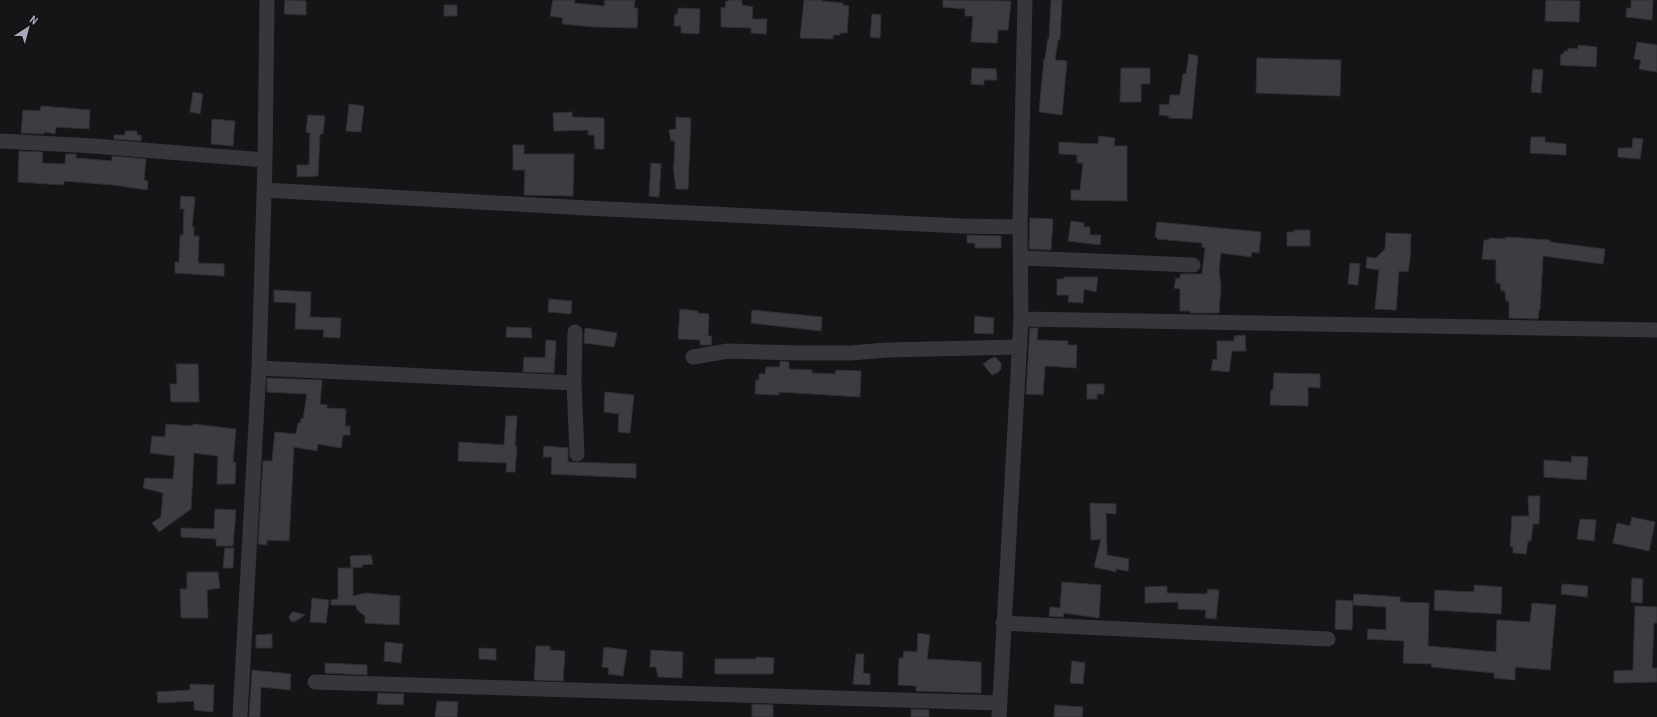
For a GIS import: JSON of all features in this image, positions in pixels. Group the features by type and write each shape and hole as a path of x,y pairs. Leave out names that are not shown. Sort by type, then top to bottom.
{"street":[{"path":"240,717 259,368 265,160 267,0"},
{"path":"315,682 999,710 1020,347 1022,258 1020,227 1025,0"},
{"path":"0,141 94,146 265,160"},
{"path":"264,190 954,226 1020,227"},
{"path":"1022,258 1193,265"},
{"path":"1021,318 1657,330"},
{"path":"575,332 574,383 577,454"},
{"path":"693,357 728,351 802,354 850,353 887,350 1020,347"},
{"path":"259,368 574,383"},
{"path":"1003,623 1328,639"}],"building":[{"path":"285,0 306,1 306,15 284,14"},
{"path":"553,0 575,0 574,3 604,6 605,0 635,0 634,8 638,8 637,28 595,27 562,24 563,18 550,16"},
{"path":"742,0 742,5 753,7 752,19 767,19 766,34 751,33 751,28 721,27 721,7 725,8 726,1"},
{"path":"804,0 822,0 843,3 843,5 849,6 847,33 833,35 833,39 800,38"},
{"path":"943,0 1011,1 1008,30 998,30 997,43 971,42 973,16 965,16 965,9 943,7"},
{"path":"1051,0 1062,0 1060,39 1058,40 1055,60 1067,61 1062,115 1039,112 1044,59 1048,38 1049,39"},
{"path":"1546,0 1580,1 1579,22 1545,21"},
{"path":"1631,0 1653,0 1652,20 1626,17 1627,8 1631,8"},
{"path":"444,5 457,5 457,16 444,16"},
{"path":"678,8 700,9 699,34 681,33 681,26 674,26 675,14 678,14"},
{"path":"872,14 881,15 880,38 870,37"},
{"path":"1637,42 1657,45 1657,72 1639,69 1641,60 1634,59"},
{"path":"1578,45 1597,47 1596,67 1560,65 1561,54 1564,54 1564,51 1568,51 1568,48 1578,49"},
{"path":"1189,54 1198,56 1192,119 1169,118 1169,116 1159,115 1160,104 1169,105 1170,95 1180,95 1183,74 1186,74"},
{"path":"1257,58 1341,60 1340,96 1256,93"},
{"path":"972,68 996,69 997,80 984,80 984,85 971,84"},
{"path":"1121,68 1150,68 1150,84 1141,84 1141,102 1120,102"},
{"path":"1533,69 1543,70 1541,93 1531,92"},
{"path":"193,92 203,94 200,114 190,112"},
{"path":"349,104 364,106 361,132 346,131"},
{"path":"41,106 90,110 89,129 56,127 55,134 44,132 44,134 21,133 23,110 40,111"},
{"path":"572,112 572,117 604,118 604,149 595,149 594,135 588,135 588,130 554,131 553,113"},
{"path":"308,115 325,116 323,134 320,134 318,176 297,177 297,165 309,165 310,133 306,132"},
{"path":"676,117 691,118 688,189 676,189 673,165 675,141 671,141 669,130 676,129"},
{"path":"212,119 235,121 233,146 211,144"},
{"path":"125,131 137,131 137,135 141,135 141,141 114,139 114,135 125,135"},
{"path":"1099,136 1115,138 1114,146 1127,146 1127,201 1071,200 1071,190 1080,190 1083,163 1077,163 1077,155 1059,154 1059,142 1098,144"},
{"path":"1531,137 1545,137 1545,142 1566,144 1566,155 1530,153"},
{"path":"1633,138 1643,139 1640,159 1618,157 1618,148 1632,148"},
{"path":"513,145 524,145 524,154 574,154 573,196 524,195 525,170 513,170"},
{"path":"19,151 43,152 42,163 65,164 66,154 76,154 76,158 112,161 112,156 146,159 144,180 148,181 147,190 113,185 64,181 64,185 18,182"},
{"path":"651,163 661,164 659,197 649,196"},
{"path":"181,196 195,197 192,227 194,227 194,236 199,236 198,263 224,264 224,276 175,273 175,262 179,262 180,235 183,235 184,209 180,209"},
{"path":"1030,218 1053,219 1051,250 1029,249"},
{"path":"1071,221 1084,223 1084,227 1090,227 1090,235 1101,235 1100,245 1068,241"},
{"path":"1157,222 1261,232 1259,253 1252,252 1251,257 1221,253 1219,270 1221,286 1219,313 1190,313 1190,311 1180,311 1180,289 1174,288 1176,278 1179,279 1181,274 1202,274 1205,248 1202,247 1202,243 1157,239 1157,237 1155,237"},
{"path":"1294,230 1310,230 1310,246 1287,246 1287,232 1294,232"},
{"path":"1386,233 1411,234 1408,272 1399,271 1396,310 1375,309 1379,270 1366,268 1367,257 1376,258 1385,249"},
{"path":"967,235 1001,236 1001,248 975,248 975,243 967,243"},
{"path":"1506,237 1550,240 1550,242 1605,249 1603,264 1543,256 1540,310 1538,319 1509,318 1509,301 1506,301 1505,291 1501,291 1500,283 1496,283 1496,260 1482,259 1484,240 1489,240 1489,238 1506,239"},
{"path":"1350,263 1360,264 1358,285 1348,284"},
{"path":"1064,277 1098,277 1096,292 1084,289 1083,303 1068,302 1069,295 1057,295 1057,279 1064,279"},
{"path":"274,290 311,292 310,317 341,318 340,338 323,337 324,330 295,329 296,303 274,302"},
{"path":"549,299 572,301 571,314 548,312"},
{"path":"680,309 709,314 708,336 712,336 711,345 700,345 700,340 678,339"},
{"path":"752,310 822,317 821,331 751,323"},
{"path":"975,316 994,318 993,334 974,333"},
{"path":"507,327 531,328 532,338 506,337"},
{"path":"585,328 617,333 614,347 584,343"},
{"path":"1030,328 1038,328 1037,340 1068,341 1068,345 1077,345 1076,368 1045,366 1043,395 1026,394"},
{"path":"1245,335 1246,351 1232,351 1229,372 1211,370 1213,359 1217,360 1217,341 1234,341 1234,336"},
{"path":"546,340 556,341 554,373 523,372 524,357 545,358"},
{"path":"995,357 1001,363 1001,369 992,375 983,364"},
{"path":"780,361 789,362 789,369 812,370 812,373 835,374 836,370 861,371 860,397 779,392 779,395 755,394 756,380 759,380 759,374 765,374 766,367 780,367"},
{"path":"176,364 198,364 199,402 171,402 170,384 177,384"},
{"path":"1274,373 1320,374 1320,388 1308,387 1308,406 1270,405"},
{"path":"267,378 322,380 320,404 327,405 327,408 346,409 345,426 350,426 350,435 343,435 341,448 318,444 317,451 294,447 289,541 267,540 267,545 258,544 263,461 272,461 275,432 296,434 298,423 300,423 301,418 303,419 307,394 267,392"},
{"path":"1087,384 1104,384 1104,394 1097,394 1097,399 1087,399"},
{"path":"605,392 634,395 630,433 618,432 619,414 604,412"},
{"path":"506,416 517,416 515,472 506,472 507,463 458,461 459,442 504,445"},
{"path":"166,424 193,426 193,424 236,429 233,462 236,463 235,484 217,484 218,456 194,453 191,509 159,532 152,523 161,517 163,493 143,488 145,478 173,479 175,456 150,453 152,436 165,437"},
{"path":"544,446 568,448 568,462 636,464 636,478 551,474 552,457 543,457"},
{"path":"1572,456 1588,457 1586,480 1544,477 1544,460 1571,462"},
{"path":"1528,496 1540,496 1539,524 1533,524 1531,541 1528,541 1526,554 1513,553 1513,547 1510,546 1512,516 1529,516"},
{"path":"1090,503 1116,504 1116,514 1106,513 1107,555 1129,559 1128,571 1116,569 1116,572 1094,567 1101,539 1091,540"},
{"path":"215,509 236,510 233,546 216,546 216,539 181,537 181,528 214,529"},
{"path":"1632,517 1655,522 1649,551 1613,543 1617,523 1630,526"},
{"path":"1580,519 1596,520 1594,541 1577,539"},
{"path":"225,548 234,548 233,568 223,568"},
{"path":"371,555 373,564 351,568 350,556"},
{"path":"338,568 353,568 353,596 366,593 400,596 399,625 365,623 365,616 358,611 355,605 331,605 331,600 338,599"},
{"path":"187,572 218,572 220,588 207,590 208,618 181,618 180,589 187,589"},
{"path":"1632,578 1643,579 1642,603 1631,602"},
{"path":"1062,582 1101,585 1099,618 1064,613 1063,617 1049,616 1050,607 1060,608"},
{"path":"1562,584 1588,586 1587,597 1561,594"},
{"path":"1474,585 1502,587 1501,614 1434,610 1435,590 1474,592"},
{"path":"1167,586 1167,593 1207,594 1208,589 1219,590 1216,619 1205,618 1206,610 1178,609 1178,602 1145,603 1145,587"},
{"path":"1354,594 1400,597 1400,602 1429,603 1428,646 1496,652 1497,620 1530,622 1532,603 1556,605 1550,670 1515,667 1515,680 1494,678 1494,673 1431,667 1432,664 1403,663 1404,641 1367,639 1368,629 1386,630 1386,607 1353,605"},
{"path":"312,598 329,600 326,623 310,622"},
{"path":"1336,600 1353,601 1352,630 1335,629"},
{"path":"1635,606 1657,607 1657,623 1654,623 1652,668 1657,668 1657,682 1614,683 1614,671 1633,670"},
{"path":"292,612 305,615 294,622 291,621 289,617"},
{"path":"918,633 930,635 927,659 981,662 981,693 916,691 916,686 898,685 899,658 903,658 904,651 917,652"},
{"path":"272,634 272,648 256,648 256,635"},
{"path":"385,642 403,644 401,663 384,661"},
{"path":"536,646 550,646 550,650 565,651 563,681 534,680"},
{"path":"604,647 627,650 623,676 608,674 609,668 602,667"},
{"path":"479,648 496,649 496,660 479,659"},
{"path":"651,650 683,652 682,678 658,677 656,667 650,667"},
{"path":"856,654 864,654 863,673 870,674 870,685 853,684"},
{"path":"756,657 774,658 773,674 715,674 715,659 756,659"},
{"path":"1072,661 1085,663 1083,684 1070,683"},
{"path":"325,663 367,665 367,675 325,673"},
{"path":"252,670 291,674 290,690 261,687 260,717 249,717"},
{"path":"190,684 214,685 213,712 194,710 194,701 158,703 157,692 190,690"},
{"path":"378,693 404,694 403,705 377,704"},
{"path":"437,701 458,702 457,717 435,717"},
{"path":"752,704 773,705 773,717 752,717"},
{"path":"1055,705 1083,707 1082,717 1054,717"},
{"path":"911,709 929,710 929,717 911,717"}]}
